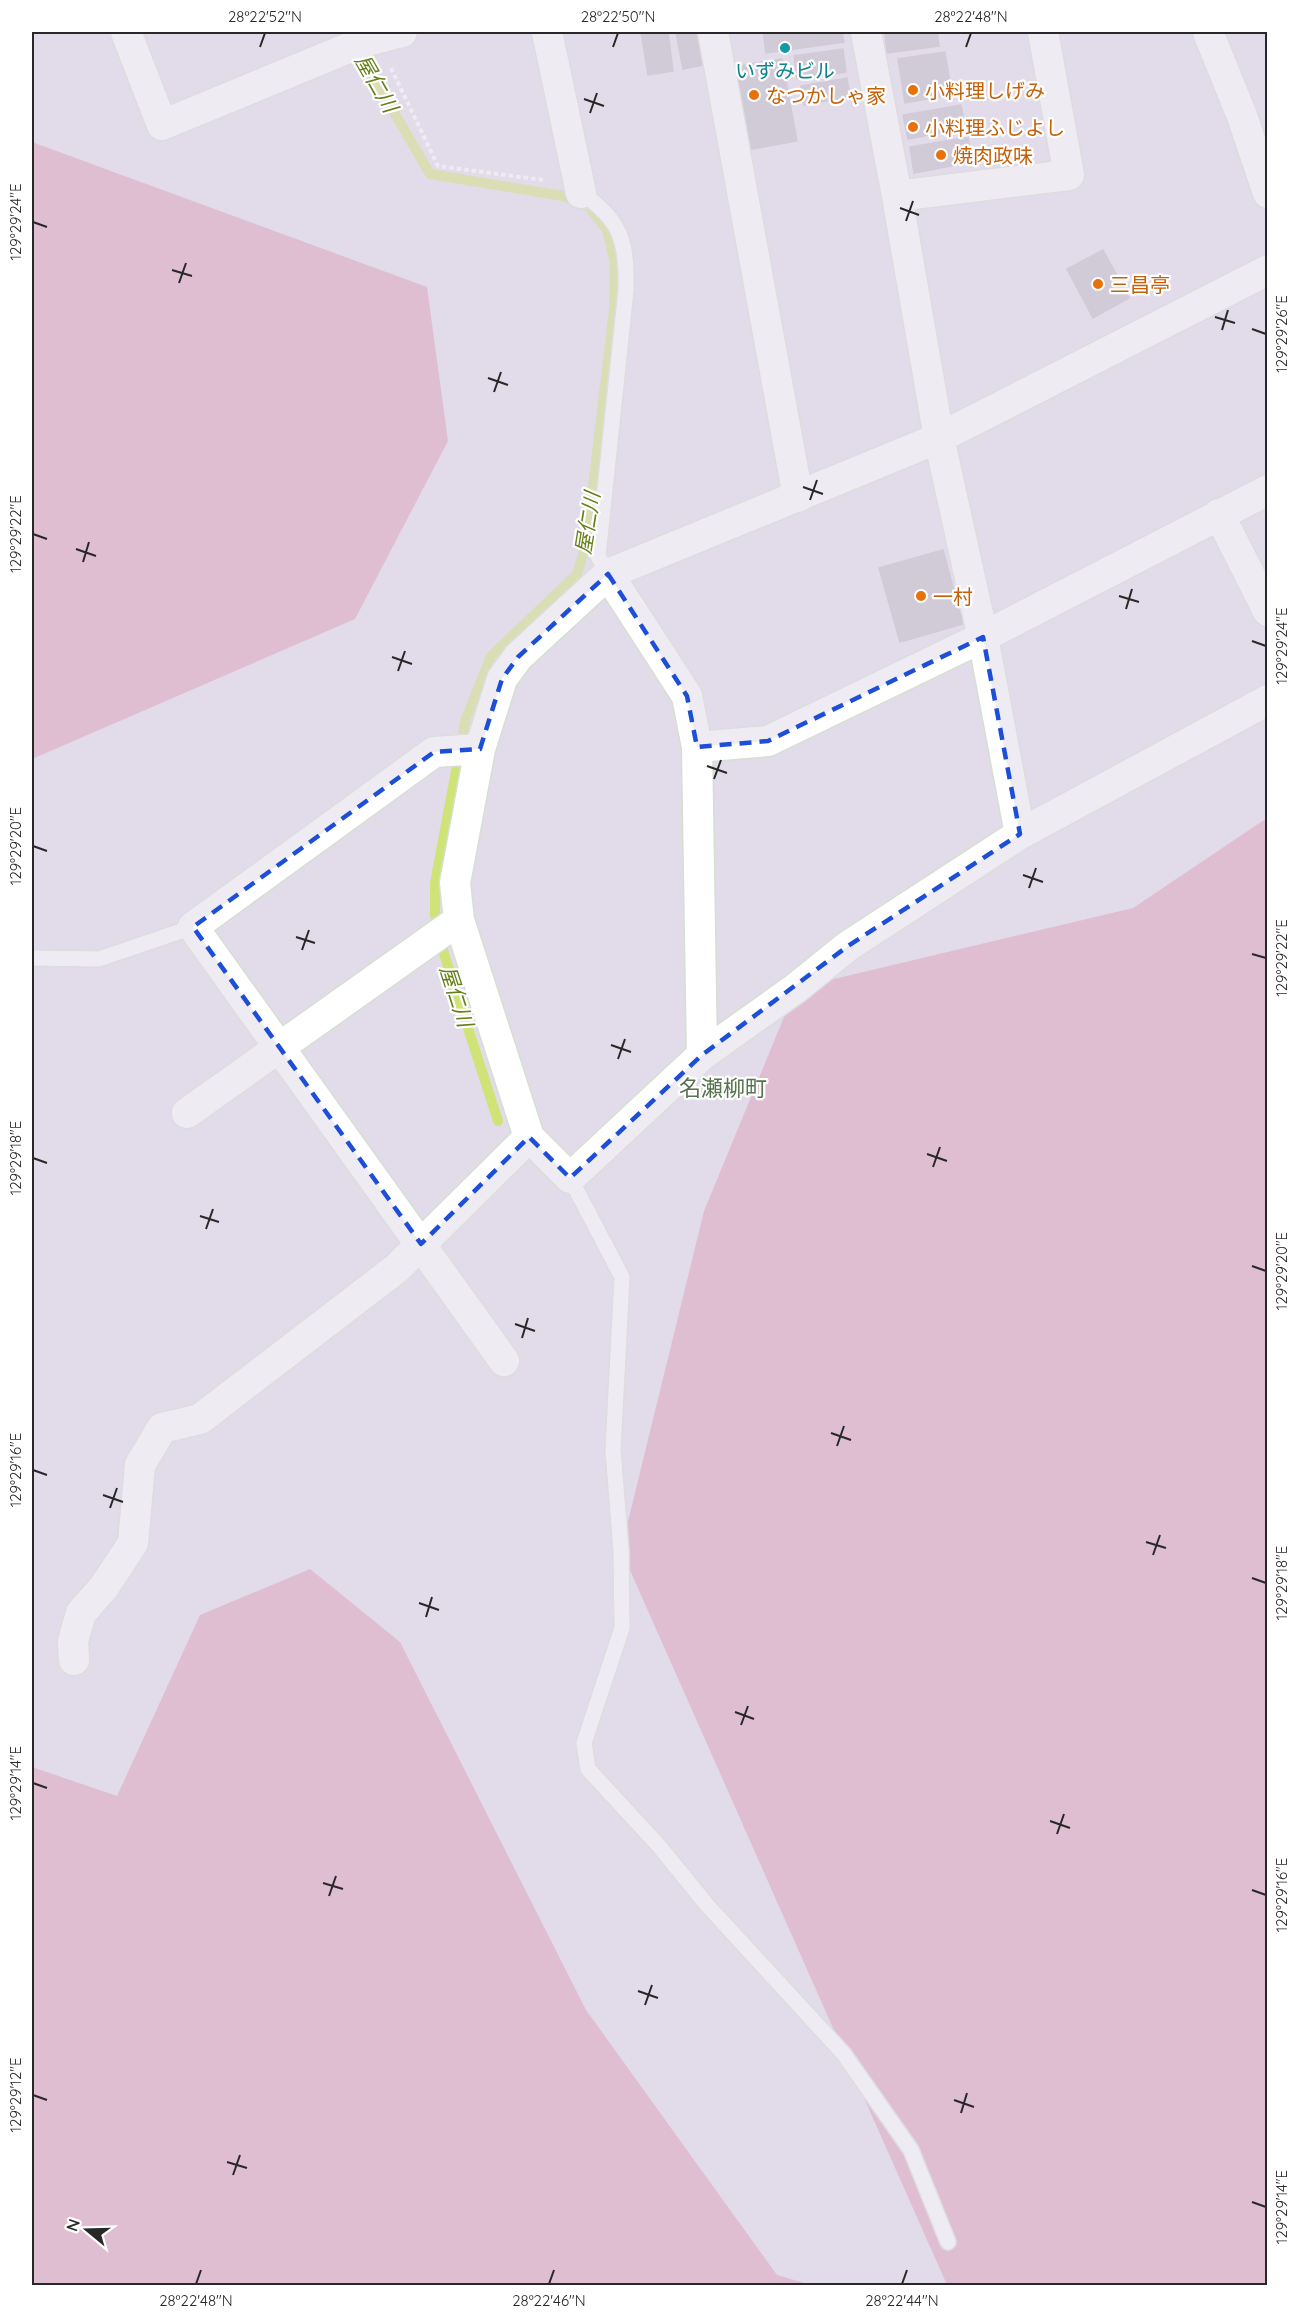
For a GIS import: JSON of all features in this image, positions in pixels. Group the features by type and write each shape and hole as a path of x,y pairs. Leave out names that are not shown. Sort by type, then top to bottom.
{"street":[{"path":"126,32 162,125 373,38"},
{"path":"547,32 581,193"},
{"path":"713,32 798,497"},
{"path":"866,32 939,438 983,637 1020,834"},
{"path":"897,196 1069,175 1043,32"},
{"path":"1208,32 1255,112 1268,193"},
{"path":"1268,270 939,438 608,574 518,657 502,680 464,750 455,883 444,931 529,1137 570,1178 702,1055 796,988 848,946 1020,834 1268,700"},
{"path":"697,747 768,741 983,637 1268,490"},
{"path":"1219,514 1268,611"},
{"path":"608,574 687,696 697,747 702,1055"},
{"path":"464,750 434,752 193,927 504,1361"},
{"path":"187,1113 444,931"},
{"path":"74,1660 73,1641 81,1613 104,1587 133,1543 140,1465 162,1428 200,1419 397,1268 529,1137"}],"lane":[{"path":"581,193 599,206 615,223 624,243 627,268 598,556 608,574"},
{"path":"32,958 99,959 193,927"},
{"path":"570,1178 622,1277 613,1450 621,1550 622,1628 584,1743 588,1769 659,1846 707,1905 843,2053 911,2150 948,2242"}],"path":[{"path":"373,38 438,166 544,181 581,193"}],"highlighted area":[{"path":"608,574 687,696 697,747 768,741 983,637 1020,834 848,946 702,1055 570,1178 529,1137 421,1244 193,927 434,752 480,749 502,679 518,657"}],"shaded area":[{"path":"32,142 427,287 448,441 355,619 32,759"},
{"path":"1267,818 1267,2285 947,2285 621,1550 704,1211 796,988 1133,908"},
{"path":"310,1569 400,1642 586,2010 777,2275 811,2285 32,2285 32,1767 117,1796 200,1615"}],"building":[{"path":"641,32 668,32 673,71 648,75"},
{"path":"676,32 707,32 713,63 683,69"},
{"name":"いずみビル","path":"763,32 842,32 844,42 766,53"},
{"path":"885,32 937,32 939,46 887,53"},
{"path":"843,49 846,72 797,79 794,56"},
{"path":"945,52 952,95 905,103 898,59"},
{"path":"782,59 797,141 747,150 732,67"},
{"path":"847,78 850,97 804,105 801,86"},
{"path":"961,105 965,128 908,139 903,115"},
{"name":"焼肉政味","path":"968,137 972,162 914,173 910,147"},
{"name":"三昌亭","path":"1103,250 1129,298 1093,318 1067,269"},
{"name":"一村","path":"943,550 963,624 900,642 879,568"}],"waterway":[{"name":"屋仁川","path":"347,32 430,174 563,196 589,207 607,230 615,263 614,309 586,545 577,574 491,656 466,718 435,883 435,914 444,954 498,1121"}],"place":[{"name":"いずみビル","path":"785,48"},
{"name":"小料理しげみ","path":"913,90"},
{"name":"なつかしゃ家","path":"754,95"},
{"name":"小料理ふじよし","path":"913,127"},
{"name":"焼肉政味","path":"941,155"},
{"name":"三昌亭","path":"1098,284"},
{"name":"一村","path":"921,596"}],"district":[{"name":"名瀬柳町","path":"723,1088"}]}
